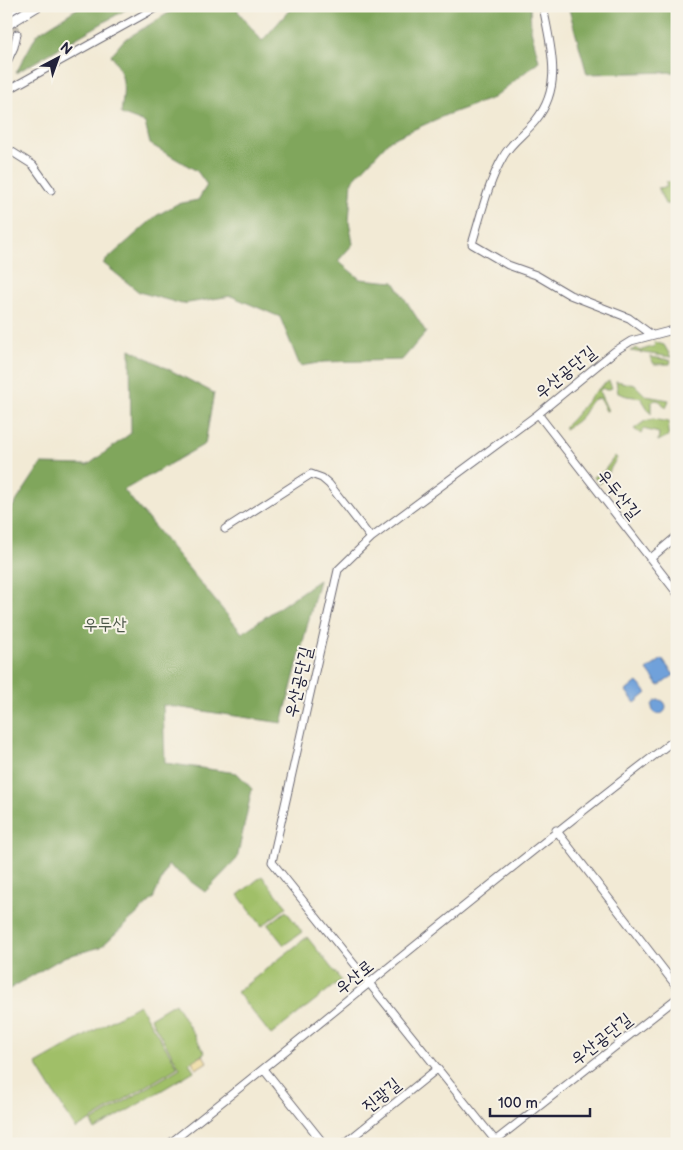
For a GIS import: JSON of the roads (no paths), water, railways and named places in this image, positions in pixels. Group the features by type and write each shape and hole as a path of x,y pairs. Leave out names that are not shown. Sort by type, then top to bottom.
{"highway":[{"path":"6,12 16,6"},
{"path":"6,25 37,6"}],"street":[{"path":"6,91 158,6"},
{"path":"543,6 553,52 554,75 550,93 545,109 503,156 472,244 508,265 536,275 570,295 629,318 652,335"},
{"path":"6,64 14,47 17,34"},
{"path":"6,148 33,165 51,190"},
{"name":"우산공단길","path":"677,329 631,341 615,351 538,414 371,538 338,570 272,862 495,1143 677,998"},
{"name":"우두산길","path":"538,414 677,593"},
{"path":"224,529 310,474 322,478 329,484 371,538"},
{"path":"651,558 677,536"},
{"name":"우산로","path":"168,1144 370,984 556,830 677,738"},
{"path":"556,830 677,987"},
{"path":"264,1069 324,1144"},
{"name":"진광길","path":"344,1144 437,1069"}],"water":[{"path":"662,659 674,675 659,686 647,670"},
{"path":"637,682 647,693 635,703 626,691"},
{"path":"656,700 662,700 666,707 662,714 656,714 652,710 652,704"}],"tunnel":[{"path":"8,6 17,34"}],"park label":[{"name":"우두산","path":"105,624"}]}
